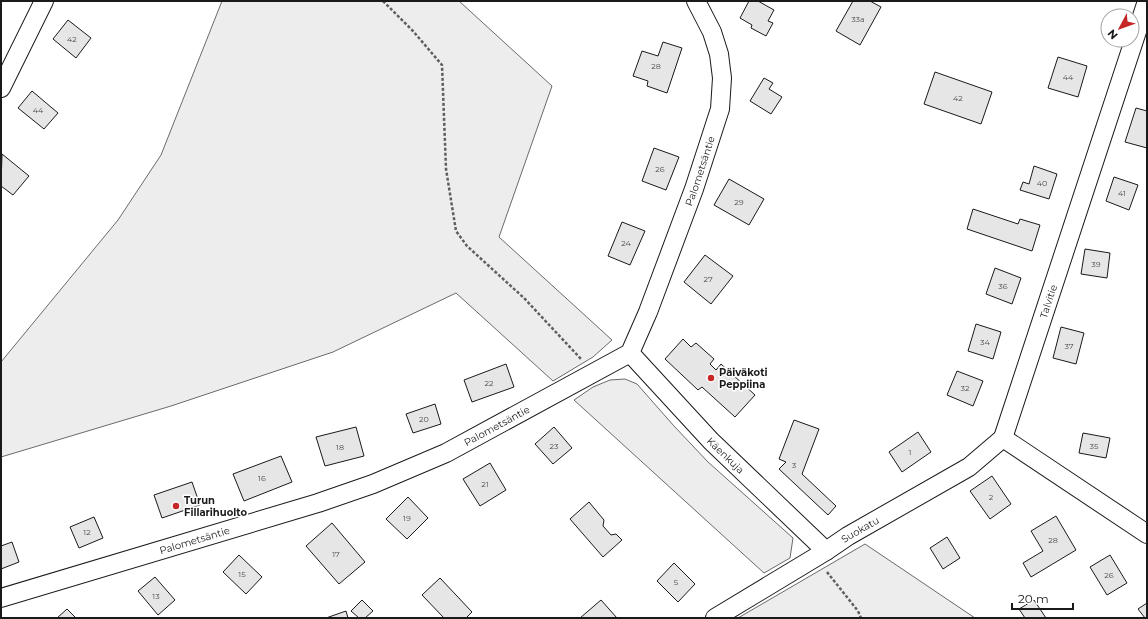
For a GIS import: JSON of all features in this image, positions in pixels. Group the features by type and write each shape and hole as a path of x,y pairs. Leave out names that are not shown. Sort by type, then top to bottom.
{"street":[{"path":"1,88 44,1"},
{"name":"Palometsäntie","path":"1,598 318,503 373,484 446,453 630,353 648,312 694,189 720,109 722,78 719,54 712,32 696,1"},
{"name":"Talvitie","path":"1003,438 1147,1"},
{"name":"Käenkuja","path":"630,353 711,441 821,554"},
{"path":"1003,438 1147,534"},
{"name":"Suokatu","path":"715,618 848,536 969,466 1003,438"}],"path":[{"path":"383,1 413,31 442,65 446,169 456,231 467,246 524,298 595,372"},
{"path":"821,554 858,610 861,618"}],"shaded area":[{"path":"222,1 459,1 552,86 499,237 612,340 593,357 553,381 456,293 333,352 171,406 1,457 1,362 118,220 161,155"},
{"path":"625,379 637,384 708,462 793,538 790,558 764,573 574,400 593,387 610,380"},
{"path":"865,544 975,618 738,618 762,604"}],"building":[{"path":"749,1 758,1 774,10 768,21 773,23 766,36 751,28 752,25 740,18"},
{"path":"853,1 870,1 881,7 860,45 836,31"},
{"path":"68,20 91,38 76,58 53,39"},
{"path":"663,42 682,48 667,93 647,86 648,81 633,76 642,51 658,56"},
{"path":"1058,57 1087,66 1078,97 1048,88"},
{"path":"935,72 992,92 981,124 924,104"},
{"path":"764,78 773,83 769,89 782,97 771,114 750,101"},
{"path":"32,91 58,113 44,129 18,108"},
{"path":"1136,108 1147,111 1147,148 1125,142"},
{"path":"654,148 679,157 666,190 642,181"},
{"path":"2,154 29,176 13,195 1,186"},
{"path":"1034,166 1057,174 1049,199 1020,190 1023,182 1029,184"},
{"path":"1114,177 1138,185 1129,210 1106,201"},
{"path":"729,179 764,199 749,225 714,205"},
{"path":"973,209 1018,224 1020,219 1040,225 1032,251 967,229"},
{"path":"622,222 645,231 630,265 608,256"},
{"path":"1085,249 1110,253 1107,278 1081,274"},
{"path":"705,255 733,276 711,304 684,282"},
{"path":"995,268 1021,278 1012,304 986,294"},
{"path":"976,324 1001,332 993,359 968,351"},
{"path":"1061,327 1084,333 1076,364 1053,358"},
{"name":"Päiväkoti Peppiina","path":"683,339 691,347 696,343 714,359 710,364 716,370 721,364 755,395 735,417 702,387 698,390 665,359"},
{"path":"506,364 514,387 472,402 464,380"},
{"path":"957,371 983,381 973,406 947,395"},
{"path":"435,404 441,424 413,433 406,414"},
{"path":"794,420 819,429 802,474 836,506 828,515 779,469 786,462 779,459"},
{"path":"356,427 364,456 325,466 316,437"},
{"path":"554,427 572,448 553,464 535,444"},
{"path":"918,432 931,452 902,472 889,452"},
{"path":"1083,433 1110,438 1106,458 1079,453"},
{"path":"281,456 292,482 244,501 233,474"},
{"path":"490,463 506,490 480,506 463,479"},
{"path":"992,476 1011,504 990,519 970,491"},
{"path":"192,482 200,505 162,518 154,495"},
{"path":"408,497 428,518 407,539 386,519"},
{"path":"589,502 604,520 603,526 611,535 616,534 622,540 603,557 570,519"},
{"path":"1056,516 1076,550 1031,577 1023,563 1043,551 1031,531"},
{"path":"94,517 103,538 79,548 70,527"},
{"path":"332,523 365,562 339,584 306,546"},
{"path":"947,537 960,558 943,569 930,548"},
{"path":"12,542 19,562 1,569 1,546"},
{"path":"239,555 262,577 246,594 223,572"},
{"path":"1110,555 1127,583 1107,595 1090,567"},
{"path":"674,563 695,584 678,602 657,581"},
{"path":"155,577 175,600 158,615 138,591"},
{"path":"440,578 472,612 466,618 444,618 422,595"},
{"path":"362,600 373,611 365,618 359,618 351,611"},
{"path":"601,600 617,618 580,618"},
{"path":"1034,600 1046,618 1025,618 1019,609"},
{"path":"1147,603 1147,618 1145,618 1138,609"},
{"path":"67,609 76,618 57,618"},
{"path":"346,611 348,618 326,618"}],"place":[{"name":"Päiväkoti Peppiina","path":"711,378"},
{"name":"Turun Fillarihuolto","path":"176,506"}]}
